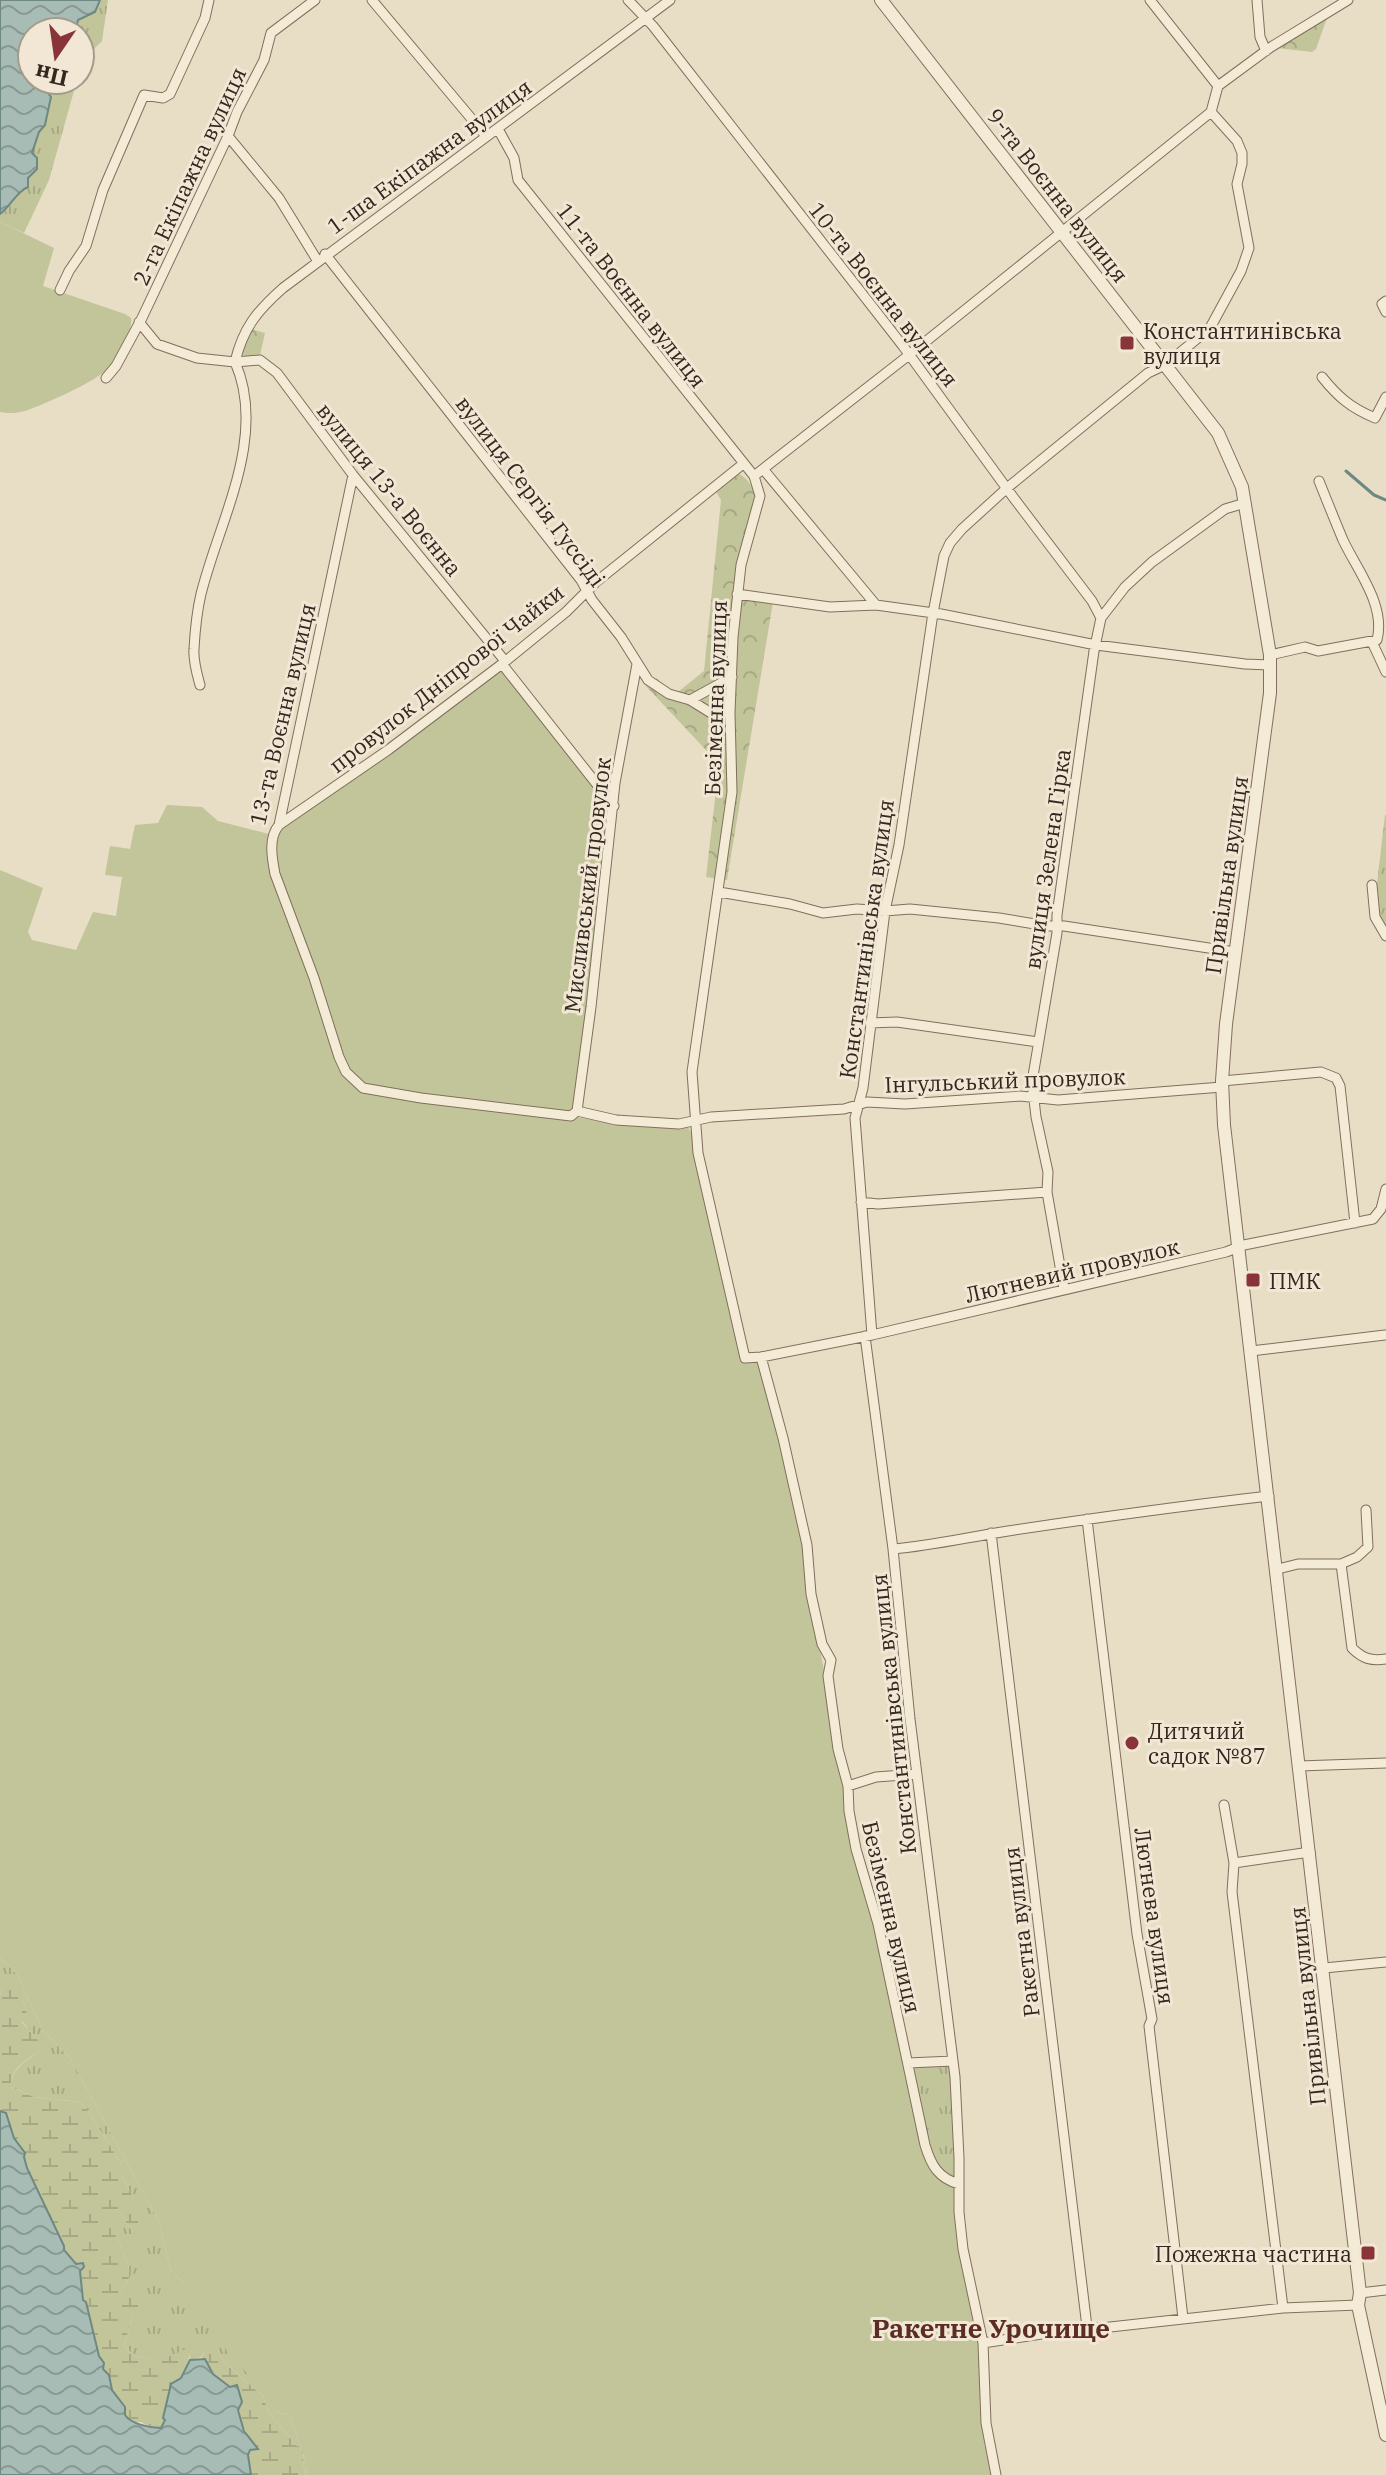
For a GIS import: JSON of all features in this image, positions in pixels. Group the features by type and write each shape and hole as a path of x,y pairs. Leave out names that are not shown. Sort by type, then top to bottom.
{"street":[{"path":"60,290 86,246 103,190 144,95 163,98 170,94 205,18 209,0"},
{"name":"2-га Екіпажна вулиця","path":"106,378 116,366 139,322 228,136 264,60 271,33 315,0"},
{"path":"372,0 486,136"},
{"name":"10-та Воєнна вулиця","path":"628,0 653,26 909,355 1092,601 1101,618"},
{"name":"1-ша Екіпажна вулиця","path":"235,362 240,339 263,306 321,257 670,0"},
{"name":"9-та Воєнна вулиця","path":"881,0 1204,414"},
{"path":"1150,0 1218,86"},
{"path":"1257,0 1260,37 1266,51"},
{"path":"754,476 1211,112 1218,86 1266,51 1348,0"},
{"name":"Константинівська вулиця","path":"959,2184 953,2061 868,1336 855,1118 863,1088 885,911 899,845 939,574 950,543 1007,488 1148,373 1165,365 1210,328 1241,271 1249,248 1237,196 1242,153 1237,141 1211,112"},
{"name":"11-та Воєнна вулиця","path":"498,129 514,158 518,180 754,476"},
{"name":"вулиця Сергія Гуссіді","path":"228,136 279,198 321,257 572,567 648,680 669,694 690,700 711,713 730,713"},
{"name":"вулиця 13-а Воєнна","path":"139,322 157,344 197,358 235,362 260,360 277,373 353,475 504,662 614,806"},
{"path":"200,685 193,653 201,595 244,448 244,380 235,362"},
{"path":"1322,377 1338,397 1355,410 1375,418 1386,397"},
{"name":"Привільна вулиця","path":"1204,414 1232,460 1245,503 1270,660 1270,693 1226,1024 1222,1084 1237,1248 1278,1569 1359,2299 1386,2435"},
{"name":"провулок Дніпрової Чайки","path":"279,825 388,750 504,662 743,464"},
{"path":"763,469 876,605"},
{"name":"13-та Воєнна вулиця","path":"353,475 279,825 272,835 275,874 314,978 339,1057 346,1072 363,1088"},
{"name":"Безіменна вулиця","path":"745,1358 698,1153 692,1072 732,792 730,713 737,594 746,542 760,496 754,476"},
{"path":"737,594 830,607 876,605 1096,645 1245,664 1270,660 1305,647 1318,651 1372,642 1377,640 1380,631 1370,593 1345,544 1319,481"},
{"name":"вулиця Зелена Гірка","path":"1064,1289 1032,1082 1101,618 1125,587 1152,562 1225,509 1245,503"},
{"path":"1372,642 1386,672"},
{"name":"Мисливський провулок","path":"577,1111 615,783 637,664"},
{"path":"690,700 732,677"},
{"path":"1372,885 1375,917 1386,936"},
{"path":"719,892 823,913 857,909 910,909 1235,952"},
{"path":"870,1023 897,1022 1038,1042"},
{"name":"Інгульський провулок","path":"363,1088 571,1116 577,1111 632,1121 679,1124 711,1117 844,1109 867,1102 905,1104 1020,1096 1058,1100 1321,1072 1336,1078 1340,1086 1355,1223"},
{"name":"Лютневий провулок","path":"745,1358 868,1336 1237,1248 1373,1219 1381,1209 1386,1189"},
{"path":"861,1202 878,1204 1047,1192"},
{"path":"1251,1351 1385,1335"},
{"name":"Безіменна вулиця","path":"761,1357 807,1545 811,1594 822,1644 831,1660 828,1676 838,1749 848,1786 849,1816 878,1924 929,2160 941,2176 959,2184"},
{"path":"893,1549 1087,1519 1269,1496"},
{"path":"1278,1569 1298,1564 1341,1564 1357,1557 1368,1547 1366,1510"},
{"name":"Лютнева вулиця","path":"1087,1519 1137,1934 1152,2019 1149,2026 1183,2318"},
{"name":"Ракетна вулиця","path":"991,1533 1087,2327"},
{"path":"1341,1564 1352,1648 1360,1656 1372,1660 1386,1659"},
{"path":"1299,1766 1386,1763"},
{"path":"848,1786 876,1777 917,1774"},
{"path":"1224,1805 1234,1863 1232,1892 1283,2308"},
{"path":"1234,1863 1310,1852"},
{"path":"1324,1968 1386,1962"},
{"path":"908,2063 953,2061"},
{"path":"959,2184 965,2264 983,2343 987,2433 996,2475"},
{"path":"983,2343 1087,2327 1101,2328 1359,2299 1386,2290"}],"green space":[{"path":"100,0 108,0 102,41 96,47 96,16 86,16 95,12"},
{"path":"1327,18 1316,49 1312,52 1277,48"},
{"path":"48,96 73,96 49,180 24,233 0,222 0,214 18,196 28,178"},
{"path":"0,222 54,248 43,286 131,318 124,344 113,364 102,374 57,398 12,413 0,412"},
{"path":"250,329 265,333 257,358 245,357 242,353"},
{"path":"737,473 750,484 755,500 736,569 732,596 773,602 727,880 706,877 719,764 644,684 657,678 665,688 678,692 704,671 721,500 715,490"},
{"path":"500,670 506,673 605,798 611,814 575,1117 610,1123 688,1127 692,1134 743,1362 753,1361 761,1366 806,1546 809,1595 875,1925 928,2160 956,2187 962,2265 980,2344 984,2443 992,2475 308,2475 289,2415 276,2412 236,2359 232,2359 183,2282 171,2271 159,2222 70,2058 43,2031 17,1974 0,1958 0,870 43,888 28,932 32,940 76,950 93,912 116,916 122,877 105,875 110,846 130,849 135,825 158,823 167,805 202,807 218,821 273,835"},
{"path":"1386,815 1386,940 1373,918"},
{"path":"0,1958 17,1974 43,2031 70,2058 159,2222 171,2271 183,2282 276,2412 289,2415 303,2452 308,2475 305,2475 302,2452 269,2413 263,2396 224,2362 217,2349 205,2351 201,2357 190,2360 189,2352 155,2360 139,2356 124,2346 133,2315 121,2291 131,2275 120,2243 105,2219 117,2209 134,2234 134,2199 122,2176 122,2165 80,2102 34,2097 11,2087 18,2068 44,2048 22,2021 27,2013 23,1999 2,1988 0,1997"},
{"path":"14,1986 23,1999 27,2013 22,2022 45,2048 17,2068 11,2087 34,2097 80,2102 122,2165 122,2176 134,2199 142,2230 134,2234 117,2209 106,2219 120,2243 131,2275 121,2291 138,2295 143,2310 133,2315 124,2346 137,2356 152,2359 168,2357 183,2350 189,2352 185,2369 167,2401 161,2428 134,2422 125,2415 112,2390 83,2300 80,2271 63,2250 64,2246 6,2114 0,2111 0,1997 2,1988"},
{"path":"948,2065 951,2070 957,2174 953,2179 949,2179 931,2159 913,2067"},
{"path":"209,2348 217,2349 224,2362 263,2396 269,2413 302,2452 305,2475 251,2475 248,2455 250,2450 257,2449 241,2419 236,2385 230,2387 213,2374 205,2359 201,2358"}],"water":[{"path":"0,0 100,0 95,12 86,16 16,16 16,96 51,97 45,125 39,132 32,153 37,158 37,169 28,178 28,187 0,214"},
{"path":"0,2111 6,2113 14,2138 25,2153 27,2168 64,2250 76,2264 83,2263 80,2271 83,2300 99,2356 104,2363 103,2369 109,2375 112,2390 125,2407 125,2415 141,2425 161,2428 171,2384 181,2378 190,2360 205,2359 213,2374 230,2387 237,2385 242,2402 238,2410 244,2431 258,2449 250,2450 248,2455 251,2475 0,2475"}],"waterway":[{"path":"1346,471 1374,495 1386,500"}],"place":[{"name":"Константинівська вулиця","path":"1127,343"},
{"name":"ПМК","path":"1253,1280"},
{"name":"Дитячий садок №87","path":"1132,1743"},
{"name":"Пожежна частина","path":"1368,2253"}],"district":[{"name":"Ракетне Урочище","path":"991,2328"}]}
